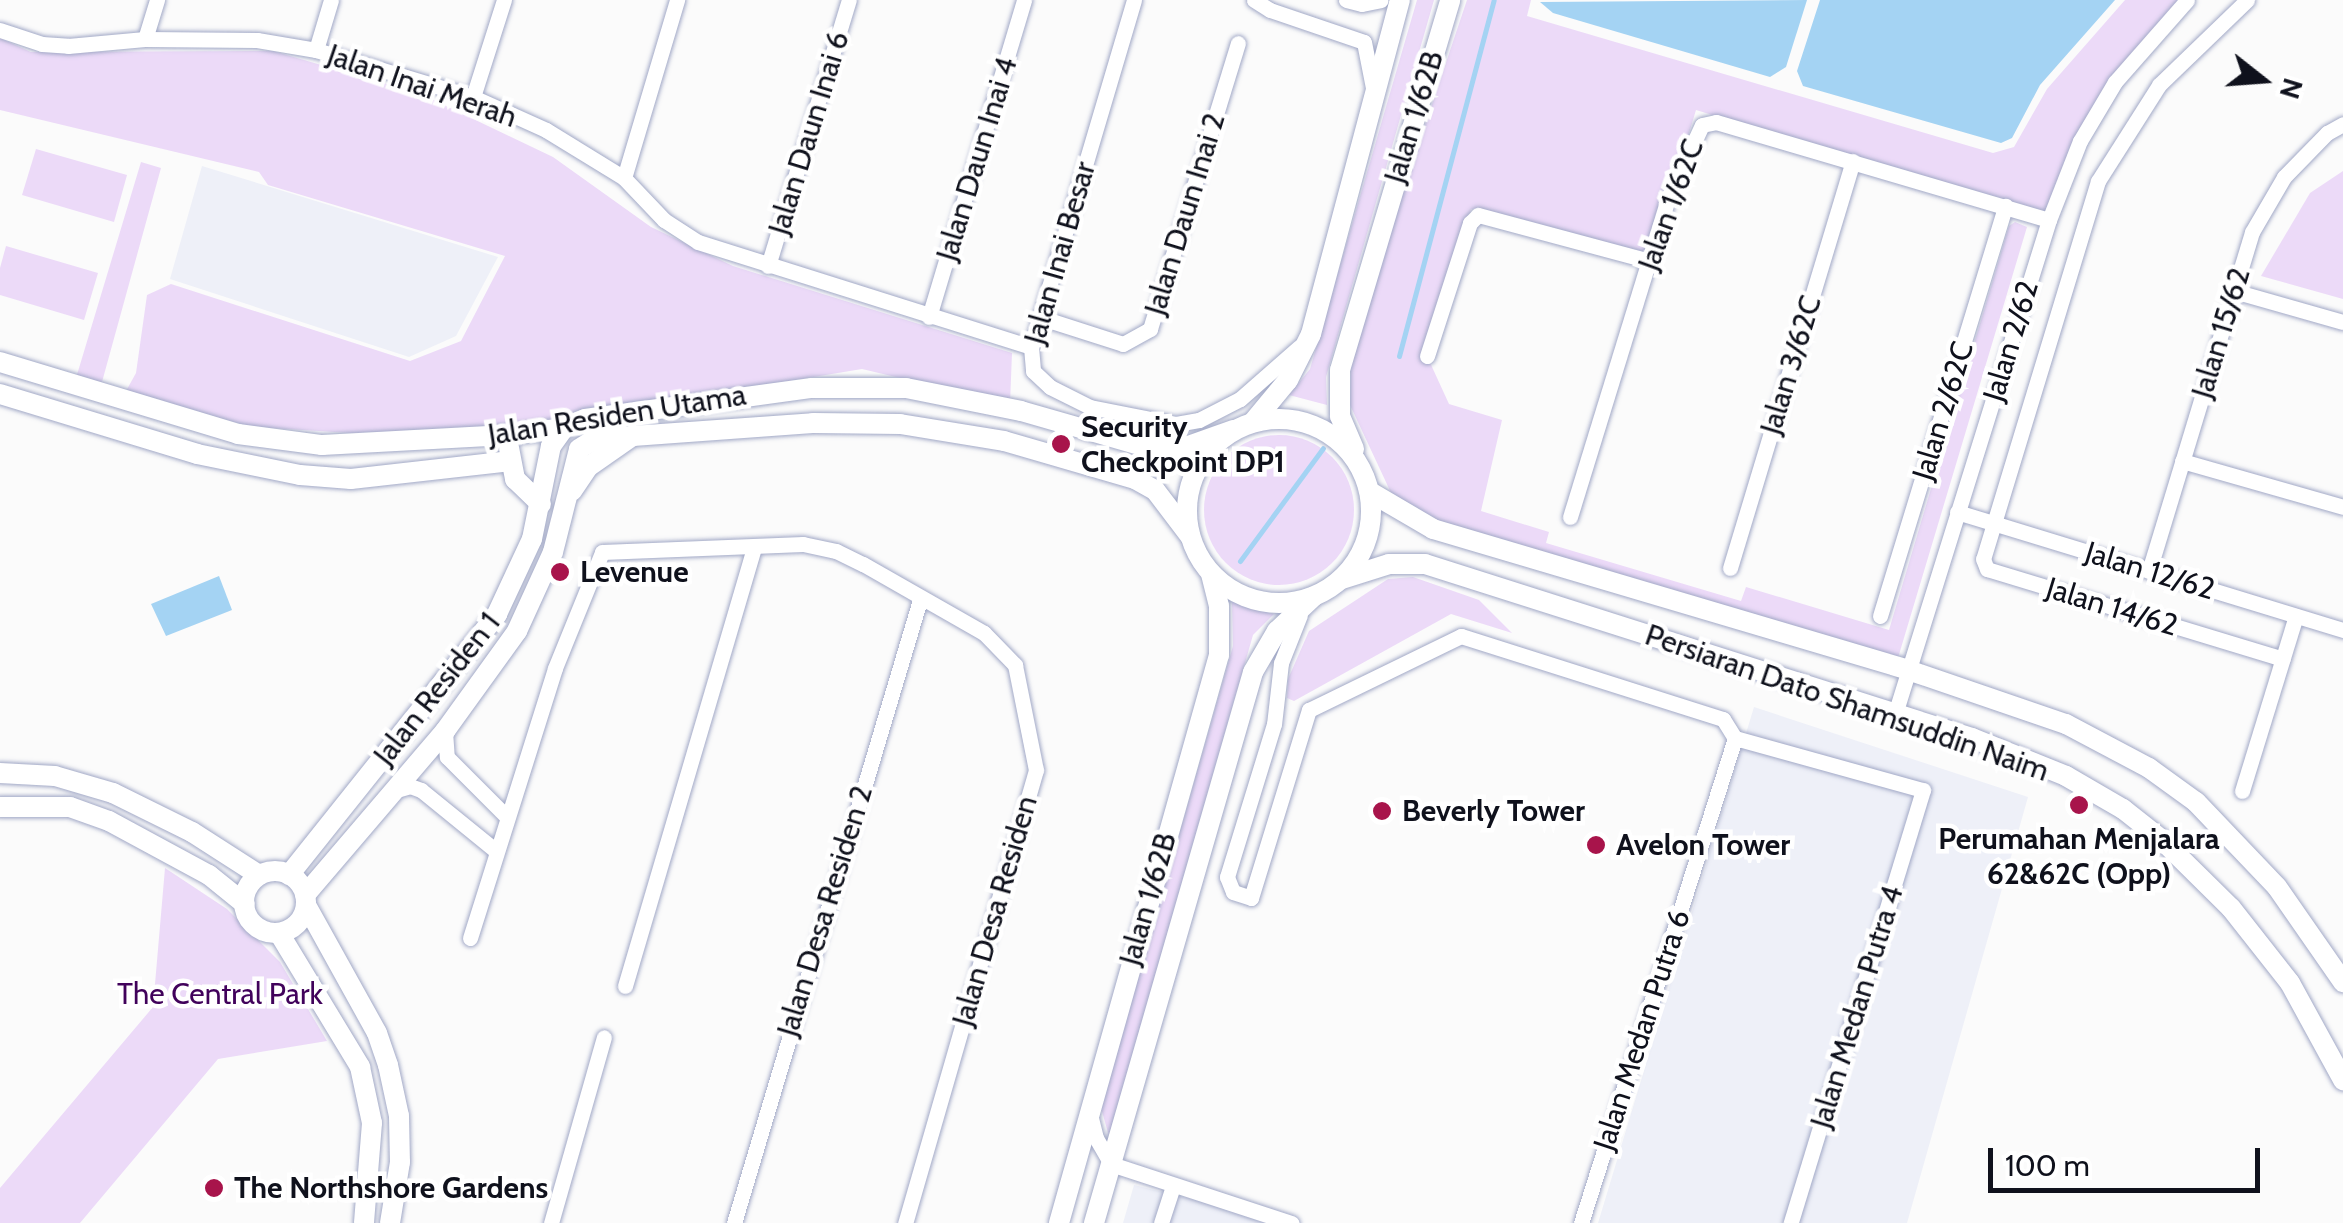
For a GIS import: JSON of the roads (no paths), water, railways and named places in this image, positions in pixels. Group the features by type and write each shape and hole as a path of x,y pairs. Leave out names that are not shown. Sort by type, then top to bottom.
{"main road":[{"name":"Jalan 1/62B","path":"1254,421 1288,380 1311,334 1400,0"},
{"name":"Jalan 1/62B","path":"1360,466 1340,416 1340,370 1448,4"},
{"name":"Jalan Residen Utama","path":"0,362 238,434 322,445 564,428 585,419 780,391 887,388 1021,411 1157,450 1183,448 1233,430"},
{"name":"Jalan Residen Utama","path":"0,394 197,454 300,475 352,479 510,460"},
{"path":"1285,418 1315,425 1341,441 1360,466 1370,492 1371,523 1361,553 1342,579 1309,601 1258,602 1232,592 1211,574 1190,536 1190,486 1200,463 1233,430 1254,421 1285,418"},
{"name":"Jalan Residen Utama","path":"579,449 592,440 632,436 813,423 900,424 989,438 1135,479 1155,490 1190,536"},
{"path":"564,428 579,449"},
{"name":"Jalan Residen 1","path":"290,874 481,639 522,564 541,504 551,446 564,428"},
{"path":"507,434 510,460 522,490 541,504"},
{"path":"568,497 588,466 632,436"},
{"name":"Jalan Residen 1","path":"306,900 445,731 535,598 568,497 572,462 579,449"},
{"name":"Persiaran Dato Shamsuddin Naim","path":"1370,492 1434,529 1908,670 2066,724 2149,768 2196,802 2256,864 2320,945 2343,982"},
{"name":"Persiaran Dato Shamsuddin Naim","path":"1342,579 1389,564 1426,564 1972,738 2066,776 2122,808 2162,839 2231,908 2290,983 2343,1080"},
{"name":"Jalan 1/62B","path":"1060,1223 1090,1104 1219,655 1218,606 1211,574"},
{"name":"Jalan 1/62B","path":"1094,1223 1253,672 1276,631 1309,601"},
{"path":"0,772 56,776 113,793 192,832 259,876"},
{"path":"0,807 70,807 110,822 210,875 244,904 260,929 279,933 298,924 306,900"},
{"path":"244,904 248,888 259,876 280,871 290,874 377,1033 399,1116 400,1162 390,1223"},
{"path":"279,933 360,1067 372,1122 364,1223"}],"street":[{"path":"146,39 157,0"},
{"path":"316,50 331,0"},
{"path":"473,98 504,0"},
{"path":"624,178 677,0"},
{"name":"Jalan Daun Inai 6","path":"768,266 849,0"},
{"name":"Jalan Daun Inai 4","path":"929,317 1024,0"},
{"name":"Jalan Inai Besar","path":"1134,0 1031,347 1034,371 1063,396 1122,416 1176,424 1199,420 1240,399 1311,334"},
{"path":"1254,0 1364,42 1374,93"},
{"path":"1292,17 1297,0"},
{"path":"1346,0 1362,4 1381,0"},
{"name":"Jalan 2/62","path":"1895,714 2049,220 2080,141 2115,82 2187,0"},
{"name":"Jalan 2/62","path":"1994,524 2098,181 2159,85 2246,0"},
{"name":"Jalan Inai Merah","path":"0,30 25,40 68,46 146,39 257,40 316,50 473,98 546,130 624,178 678,230 722,252 1031,347"},
{"name":"Jalan Daun Inai 2","path":"1040,317 1123,344 1150,329 1238,43"},
{"name":"Jalan 1/62C","path":"1570,518 1650,260 1695,134 1708,122 2049,220"},
{"name":"Jalan 15/62","path":"2149,571 2252,232 2284,177 2327,132 2343,124"},
{"name":"Jalan 3/62C","path":"1730,568 1853,161"},
{"name":"Jalan 2/62C","path":"1880,616 2005,206"},
{"path":"1427,356 1470,223 1478,215 1650,260"},
{"path":"2234,292 2343,322"},
{"path":"2182,461 2343,507"},
{"name":"Jalan 12/62","path":"1957,512 2343,630"},
{"name":"Jalan 14/62","path":"1994,524 1984,559 1987,570 2283,659"},
{"name":"Jalan Desa Residen","path":"470,938 555,668 602,552 754,549 803,544 836,551 902,584 920,600 984,633 1015,665 1036,770 905,1223"},
{"path":"625,986 754,549"},
{"name":"Jalan Desa Residen 2","path":"734,1223 920,600"},
{"path":"1309,601 1281,663 1274,724 1228,877 1232,892 1250,898 1309,710 1461,636 1723,719 1735,738"},
{"path":"2242,791 2296,616"},
{"path":"445,731 447,758 506,816"},
{"name":"Jalan Medan Putra 4","path":"1735,738 1923,790 1791,1223"},
{"name":"Jalan Medan Putra 6","path":"1581,1223 1735,738"},
{"path":"393,791 410,786 420,790 496,851"},
{"path":"551,1223 604,1037"},
{"path":"1090,1104 1096,1138 1111,1164 1292,1223"},
{"path":"1161,1223 1173,1186"}],"water":[{"path":"1807,0 1786,67 1770,77 1553,13 1540,2"},
{"path":"1820,0 2115,0 2040,85 2012,138 2001,143 1803,86 1797,71"},
{"path":"219,576 232,610 166,636 151,604"}],"waterway":[{"path":"1399,356 1494,0"},
{"path":"1240,561 1323,448"}],"place":[{"name":"Security Checkpoint DP1","path":"1061,444"},
{"name":"Levenue","path":"560,572"},
{"name":"Perumahan Menjalara 62&62C (Opp)","path":"2079,805"},
{"name":"Beverly Tower","path":"1382,811"},
{"name":"Avelon Tower","path":"1596,845"},
{"name":"The Northshore Gardens","path":"214,1188"}],"park label":[{"name":"The Central Park","path":"220,994"}]}
